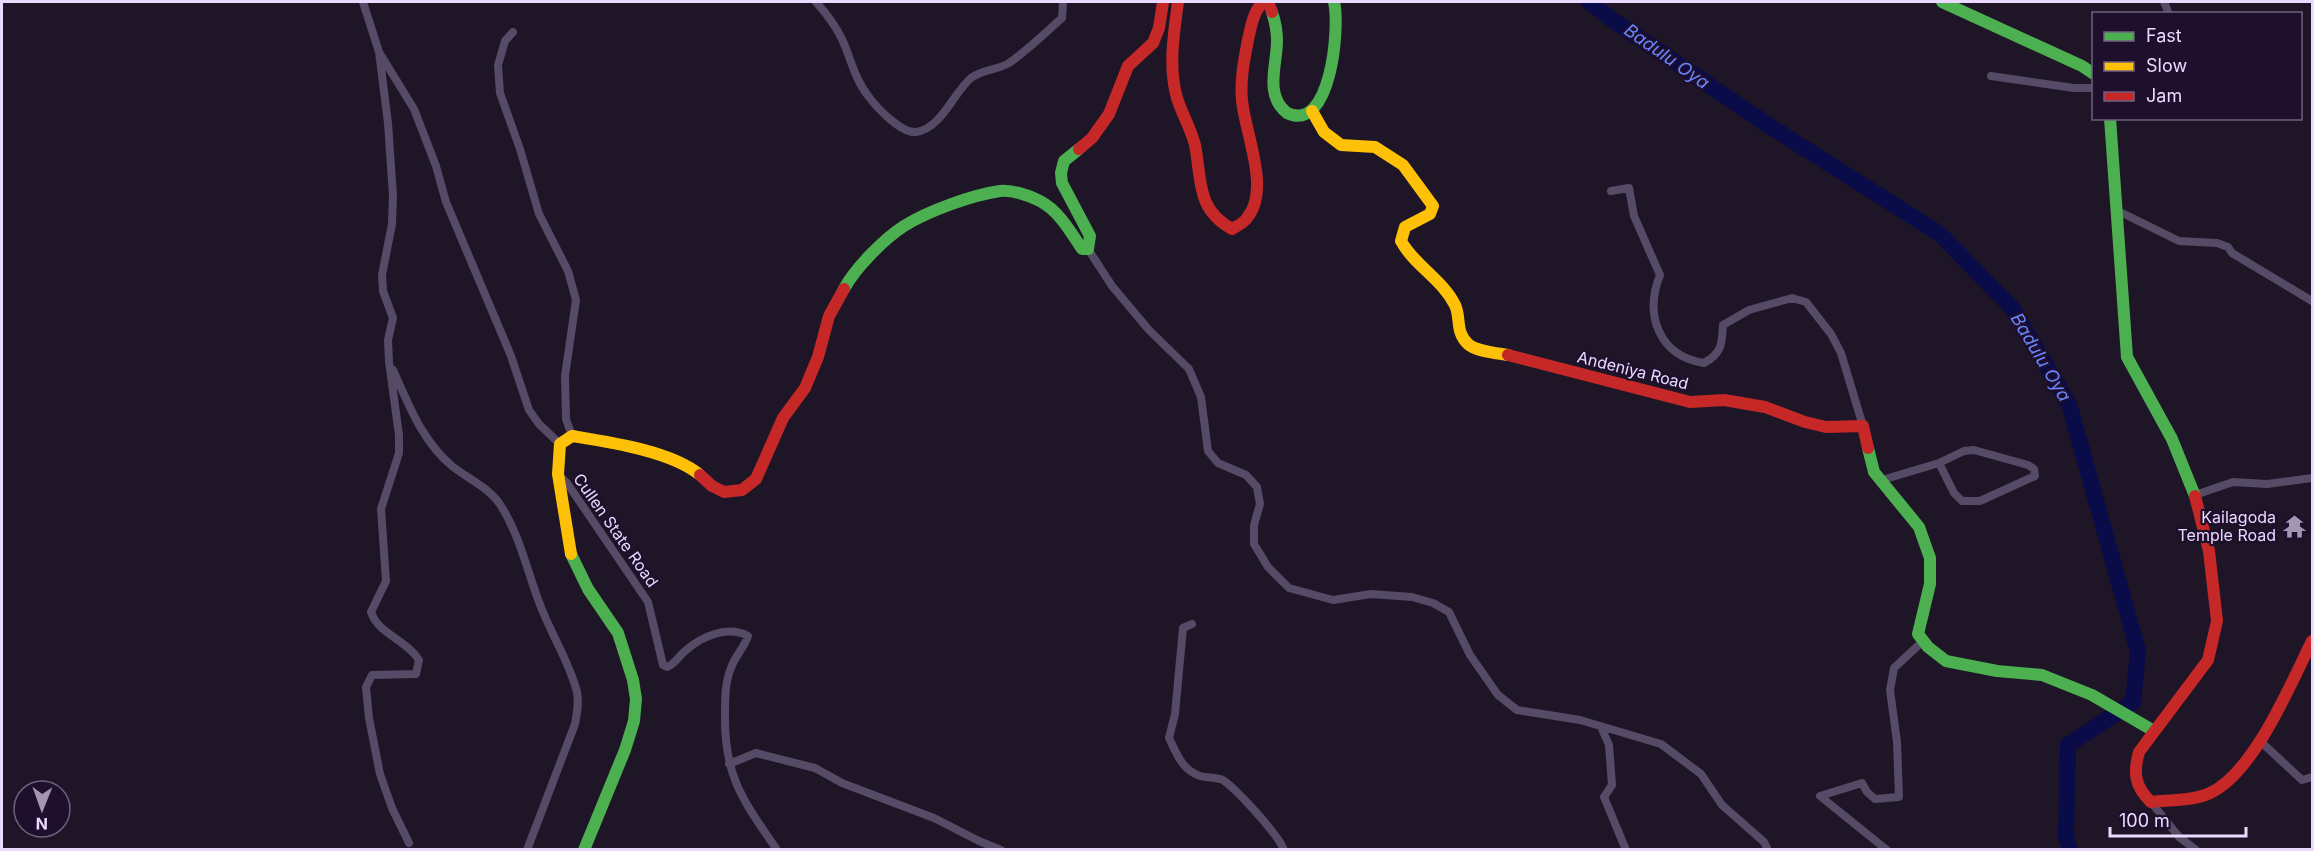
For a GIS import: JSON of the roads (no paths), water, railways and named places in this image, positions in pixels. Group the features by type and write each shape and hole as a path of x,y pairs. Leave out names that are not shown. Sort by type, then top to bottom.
{"street":[{"path":"363,2 379,52 388,123 393,196 392,224 381,275 383,291 393,318 388,340 389,362 399,435 399,453 381,509 386,581 371,612 374,622 414,652 419,660 416,674 372,675 366,687 369,718 380,774 392,808 409,843"},
{"path":"816,2 829,16 842,40 858,81 870,99 898,126 916,132 926,128 941,116 971,79 986,70 1008,64 1062,18 1063,2"},
{"path":"1163,2 1160,28 1153,42 1128,66 1109,114 1092,138 1064,161 1061,173 1062,183 1090,236 1088,249 1112,286 1149,330 1189,369 1201,397 1208,451 1218,463 1246,475 1257,487 1260,504 1254,525 1254,544 1268,567 1289,588 1333,600 1371,594 1412,597 1433,603 1449,612 1470,655 1498,695 1517,710 1580,720 1601,728 1631,733 1661,744 1701,774 1722,805 1764,842 1768,849"},
{"path":"1178,2 1173,66 1176,94 1194,143 1202,196 1210,213 1223,225 1232,228 1242,225 1252,214 1256,203 1255,162 1242,99 1246,47 1256,8 1263,2 1269,4 1275,16 1277,40 1273,86 1279,106 1290,116 1303,116 1312,111 1323,95 1334,47 1337,18 1334,2"},
{"path":"1942,2 2092,73"},
{"path":"513,32 505,41 498,64 500,93 520,148 539,214 568,271 576,300 566,376 566,419 572,436"},
{"path":"379,52 414,109 436,166 446,202 511,356 529,410 539,424 560,444"},
{"path":"1991,76 2074,88 2092,88"},
{"name":"Andeniya Road","path":"1312,111 1324,132 1341,145 1375,147 1403,165 1433,206 1430,214 1405,227 1401,242 1407,252 1431,273 1456,306 1458,328 1468,344 1479,349 1690,402 1724,400 1765,407 1826,427 1863,426"},
{"path":"2110,120 2127,357 2172,439 2195,495 2209,551 2217,621 2208,660 2139,752 2134,780 2142,794 2179,837 2196,849"},
{"path":"1611,191 1629,188 1634,216 1660,275 1654,290 1654,318 1668,348 1689,361 1704,363 1716,356 1722,341 1723,325 1749,310 1792,298 1806,302 1831,334 1841,353 1874,472 1919,527 1930,558 1930,584 1918,634 1928,647 1946,661 1997,672 2042,675 2074,686 2154,731"},
{"path":"560,444 572,436 612,442 670,459 692,470 712,486 724,492 742,490 756,479 783,418 805,388 818,357 829,316 849,280 881,245 904,226 956,203 1001,191 1014,192 1040,201 1058,214 1083,249 1088,249"},
{"path":"2118,211 2179,240 2217,243 2228,247 2232,253 2313,302"},
{"path":"389,362 425,437 452,466 479,484 501,504 520,542 543,611 567,664 577,693 578,708 575,724 527,849"},
{"path":"560,444 558,474 569,550 588,589 618,633 633,680 636,699 634,722 625,750 584,849"},
{"path":"1882,480 1939,463 1964,451 1974,450 2028,465 2034,469 2034,476 1980,501 1962,501 1954,493 1939,463"},
{"name":"Cullen State Road","path":"558,474 567,483 648,602 663,665 667,668 671,666 686,649 719,632 738,631 748,636 745,646 735,657 725,693 725,728 729,764 737,789 777,849"},
{"path":"2195,495 2233,482 2267,484 2313,478"},
{"path":"1192,624 1183,628 1175,714 1169,738 1183,766 1200,776 1222,779 1260,817 1284,849"},
{"path":"1887,849 1820,796 1862,783 1875,799 1899,797 1897,749 1890,690 1894,668 1923,641"},
{"path":"2151,802 2211,793 2234,778 2260,741 2313,641"},
{"path":"1601,728 1609,745 1612,785 1604,797 1626,849"},
{"path":"2260,741 2302,780 2313,777"},
{"path":"729,764 756,753 815,768 842,783 934,818 979,841 1001,849"}],"waterway":[{"name":"Badulu Oya","path":"1589,2 1771,127 1940,234 2013,309 2069,404 2138,651 2133,702 2068,745 2066,837 2070,850"}],"place":[{"name":"Kailagoda Temple Road","path":"2294,526"}]}
